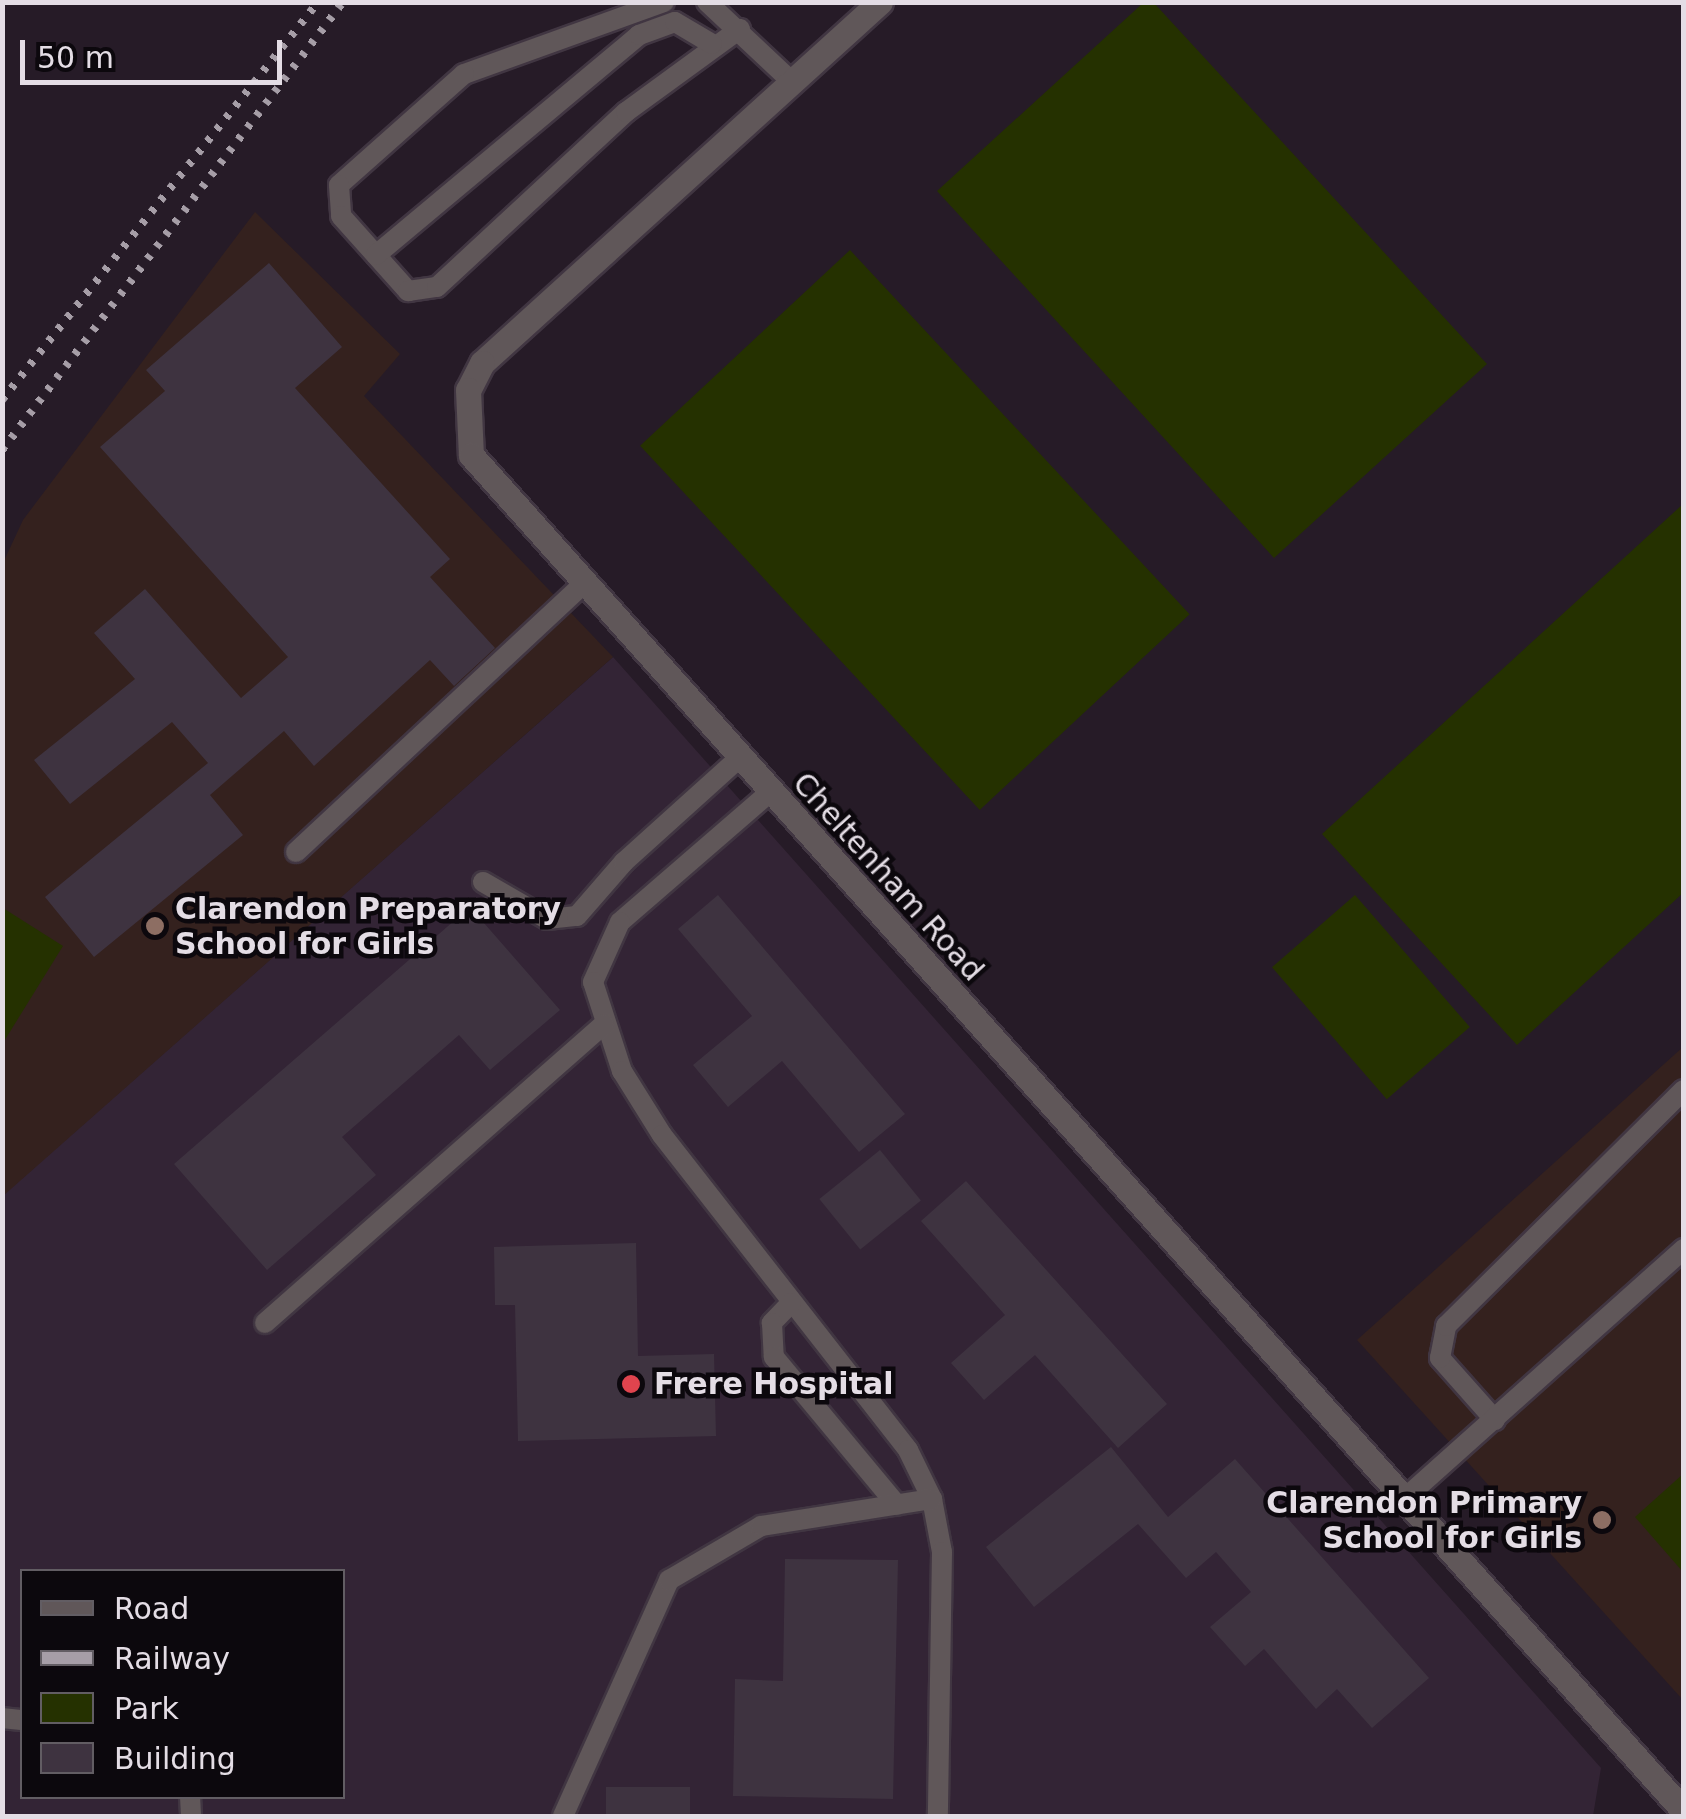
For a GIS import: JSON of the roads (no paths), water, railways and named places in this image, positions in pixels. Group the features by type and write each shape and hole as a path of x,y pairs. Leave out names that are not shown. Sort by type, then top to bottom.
{"street":[{"name":"Cheltenham Road","path":"880,2 526,318 482,362 468,390 471,456 582,585 1683,1810"}],"lane":[{"path":"664,2 464,74 339,184 341,216 408,291 437,288 712,44 740,29"},
{"path":"707,2 792,81"},
{"path":"376,255 639,34 675,22 712,44"},
{"path":"296,852 582,585"},
{"path":"484,882 548,920 577,916 624,862 738,759"},
{"path":"769,793 620,922 593,982 604,1024 662,1135 908,1450 932,1499 942,1552 938,1816"},
{"path":"265,1323 604,1024"},
{"path":"1495,1420 1440,1358 1446,1326 1684,1090"},
{"path":"1403,1500 1684,1250"},
{"path":"790,1303 772,1323 774,1357 897,1505"},
{"path":"563,1816 670,1580 761,1526 932,1499"},
{"path":"1675,1816 1683,1810"}],"railway":[{"path":"2,400 318,2"},
{"path":"2,450 343,2"}],"place":[{"name":"Clarendon Preparatory School for Girls","path":"155,926"},
{"name":"Frere Hospital","path":"631,1384"},
{"name":"Clarendon Primary School for Girls","path":"1602,1520"}]}
